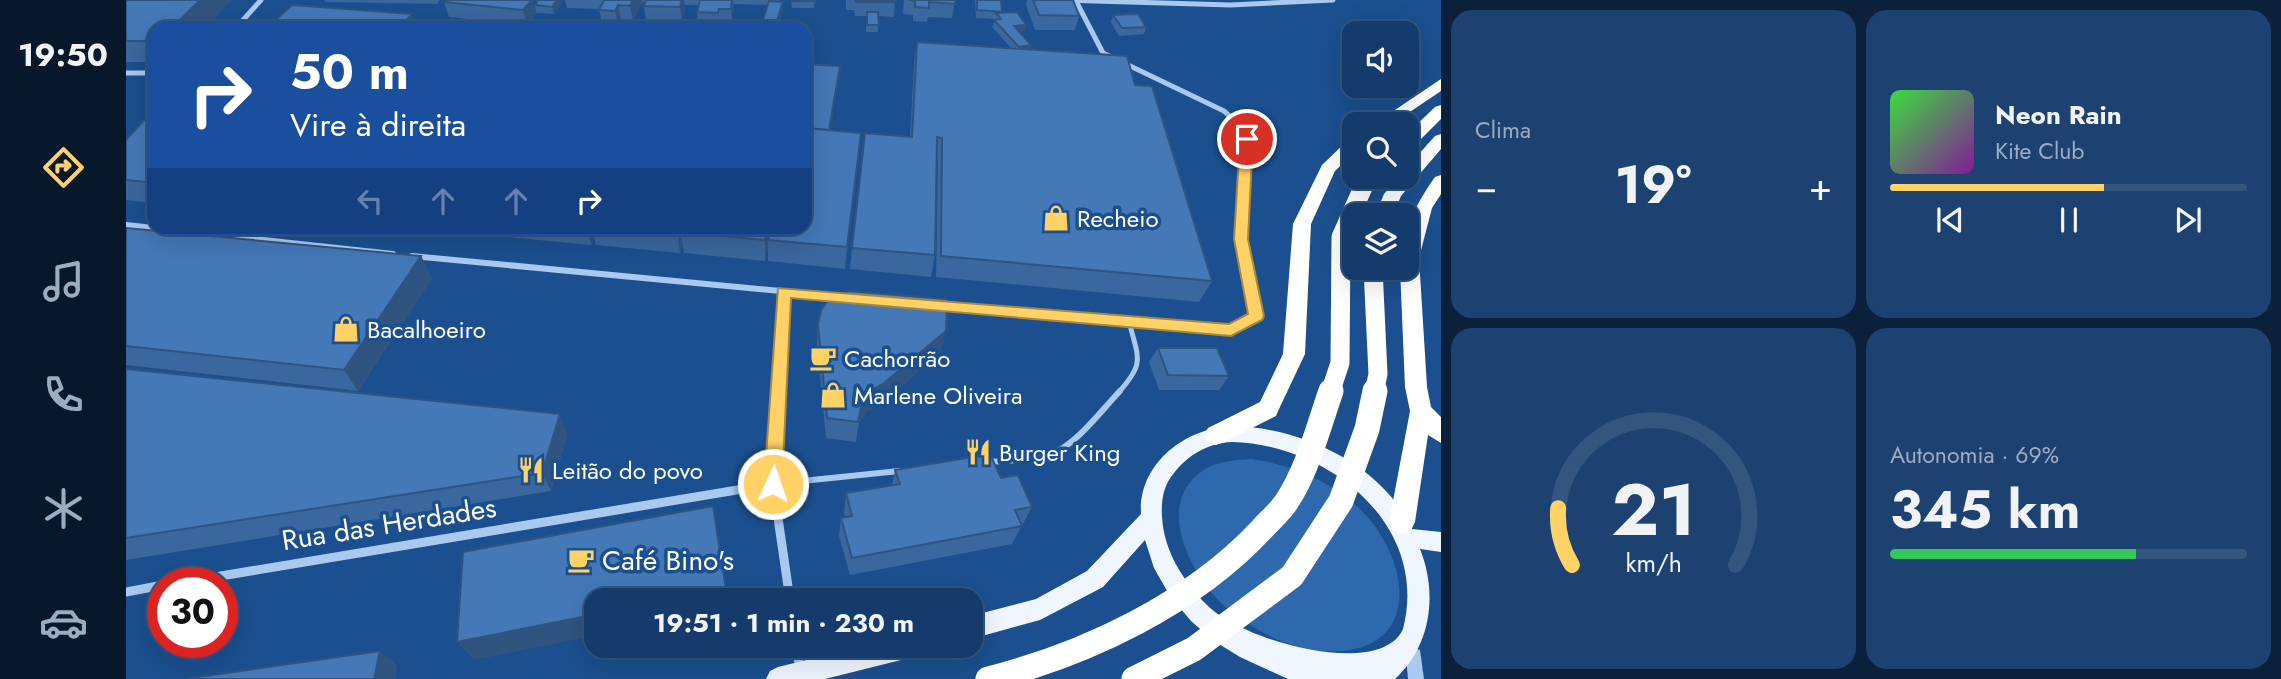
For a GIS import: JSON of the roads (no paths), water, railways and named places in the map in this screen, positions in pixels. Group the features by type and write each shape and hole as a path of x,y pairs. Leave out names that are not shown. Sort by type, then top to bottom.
{"highway":[{"path":"1400,112 1441,84"},
{"path":"1419,131 1441,110"},
{"path":"1389,203 1393,194 1441,139"},
{"path":"1216,435 1268,410 1294,354 1302,224 1328,169 1342,156"},
{"path":"1407,530 1421,411 1416,387 1409,258 1423,208 1441,181"},
{"path":"988,679 1125,629 1191,590 1242,550 1287,502 1311,450 1340,363 1341,237 1364,189"},
{"path":"1134,679 1194,649 1292,576 1341,501 1367,429 1378,374 1374,280"},
{"path":"1421,411 1441,433"}],"main road":[{"path":"1316,678 1266,660 1220,632 1184,596 1160,557 1150,519 1152,488 1165,463 1187,445 1216,435 1252,434 1292,443 1332,462 1370,488 1407,530 1430,578 1437,616 1415,667 1347,679"},
{"path":"983,625 1040,609 1095,579 1150,519"},
{"path":"1407,530 1441,542"},
{"path":"789,676 861,658"}],"street":[{"path":"242,21 261,0"},
{"path":"1060,0 1244,5 1333,0"},
{"path":"935,305 1231,330 1256,316 1241,239 1247,139 1239,124 1224,111 1103,52 1076,1"},
{"path":"126,73 147,73"},
{"path":"126,225 147,227"},
{"path":"219,235 852,298"},
{"path":"783,292 773,484 788,588"},
{"name":"Rua das Herdades","path":"238,573 773,484"},
{"path":"126,592 147,588"},
{"path":"789,676 793,658"}],"lane":[{"path":"981,463 1047,456 1055,454 1069,442 1135,375 1139,365 1129,321"},
{"path":"773,484 913,470"}],"place":[{"name":"Recheio","path":"1056,218"},
{"name":"Bacalhoeiro","path":"346,329"},
{"name":"Cachorrão","path":"823,358"},
{"name":"Marlene Oliveira","path":"833,395"},
{"name":"Burger King","path":"978,452"},
{"name":"Leitão do povo","path":"531,470"},
{"name":"Café Bino's","path":"581,560"}]}
